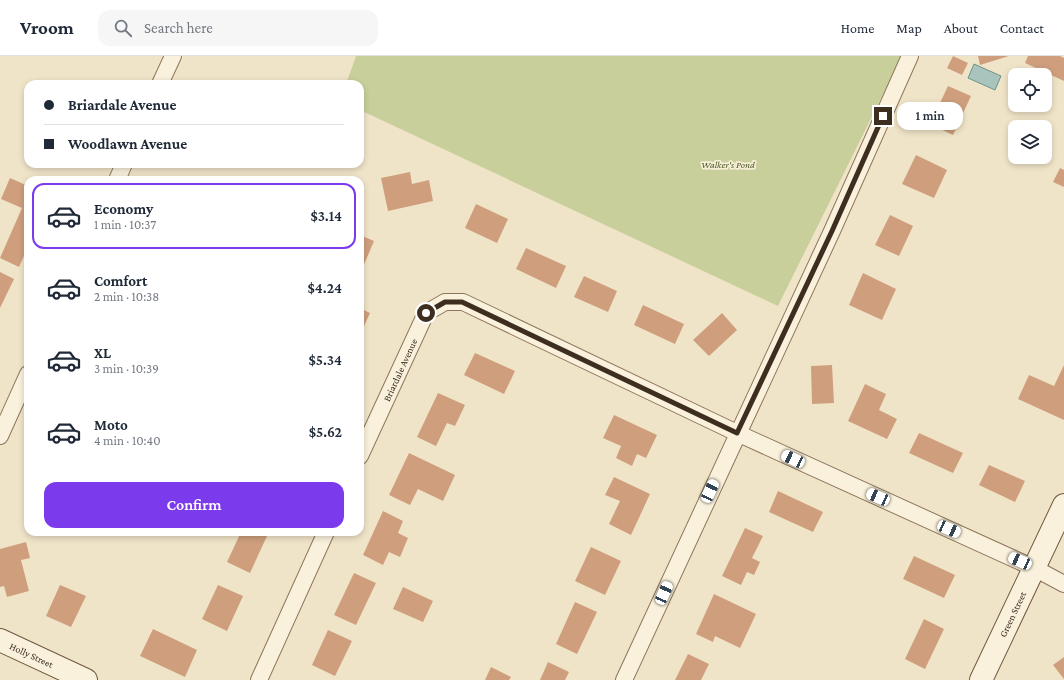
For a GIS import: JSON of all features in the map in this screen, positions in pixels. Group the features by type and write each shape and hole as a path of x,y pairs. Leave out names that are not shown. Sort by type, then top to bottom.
{"street":[{"path":"162,80 173,56"},
{"path":"624,680 737,433 832,231 910,56"},
{"name":"Briardale Avenue","path":"364,447 426,313 445,302 462,302 737,433 1034,568 1064,584"},
{"path":"0,436 24,383"},
{"name":"Green Street","path":"981,680 1064,506"},
{"path":"259,680 324,536"},
{"name":"Holly Street","path":"0,640 86,680"}],"green space":[{"name":"Walker's Pond","path":"356,56 902,56 778,306 364,112 364,80 347,80"}],"water":[{"path":"974,64 1001,76 995,90 968,78"}],"building":[{"path":"953,56 968,63 962,75 947,68"},
{"path":"978,56 1009,56 980,65"},
{"path":"1028,56 1060,56 1064,58 1064,81 1052,75 1052,68 1036,68 1025,63"},
{"path":"948,86 971,96 953,135 930,124"},
{"path":"916,155 947,170 934,198 902,184"},
{"path":"1060,168 1064,170 1064,187 1053,182"},
{"path":"410,172 412,184 429,180 433,201 388,211 381,178"},
{"path":"10,178 24,184 24,256 19,267 0,258 22,208 1,199"},
{"path":"476,204 508,219 497,243 465,228"},
{"path":"890,215 913,226 899,256 875,245"},
{"path":"364,237 374,241 364,265"},
{"path":"526,248 566,266 556,288 516,269"},
{"path":"0,272 14,279 0,308"},
{"path":"863,273 896,289 882,320 849,305"},
{"path":"584,276 617,291 608,312 574,297"},
{"path":"643,305 684,324 675,344 634,325"},
{"path":"364,310 370,313 364,326"},
{"path":"722,313 737,330 709,356 693,340"},
{"path":"475,353 515,371 504,394 464,375"},
{"path":"832,365 834,403 812,404 811,366"},
{"path":"1064,365 1064,420 1018,399 1029,375 1054,386"},
{"path":"865,384 886,394 879,410 897,419 887,439 848,421"},
{"path":"438,393 465,405 455,426 447,423 436,446 417,437"},
{"path":"614,415 657,435 646,458 637,454 632,466 616,458 621,446 603,438"},
{"path":"919,433 963,453 953,473 909,453"},
{"path":"409,453 455,475 443,501 418,489 410,505 389,495"},
{"path":"989,465 1025,481 1015,502 979,485"},
{"path":"614,477 650,494 631,535 609,524 620,501 605,495"},
{"path":"778,491 823,512 813,532 769,512"},
{"path":"383,511 403,521 398,533 408,538 400,557 389,552 383,565 363,555"},
{"path":"745,528 763,536 752,558 760,562 754,575 747,572 741,585 722,576"},
{"path":"239,536 267,536 250,573 227,562"},
{"path":"26,542 30,558 21,560 29,591 7,597 4,586 0,587 0,549"},
{"path":"591,547 621,561 605,595 575,581"},
{"path":"914,556 955,575 944,598 903,579"},
{"path":"354,573 376,583 356,625 334,615"},
{"path":"60,585 86,596 71,627 46,616"},
{"path":"218,585 243,596 227,631 202,619"},
{"path":"403,587 433,601 423,622 393,609"},
{"path":"714,594 756,614 740,648 715,636 713,642 696,634"},
{"path":"575,602 597,612 577,654 556,644"},
{"path":"924,619 944,629 925,669 905,659"},
{"path":"153,629 197,650 185,677 140,656"},
{"path":"328,630 352,641 335,676 312,665"},
{"path":"688,654 709,664 701,680 675,680"},
{"path":"1064,657 1064,679 1053,665"},
{"path":"548,662 569,672 565,680 540,680"},
{"path":"491,667 511,677 509,680 485,680"}],"route":[{"path":"426,313 445,302 462,302 737,433 832,231 883,116"}]}
